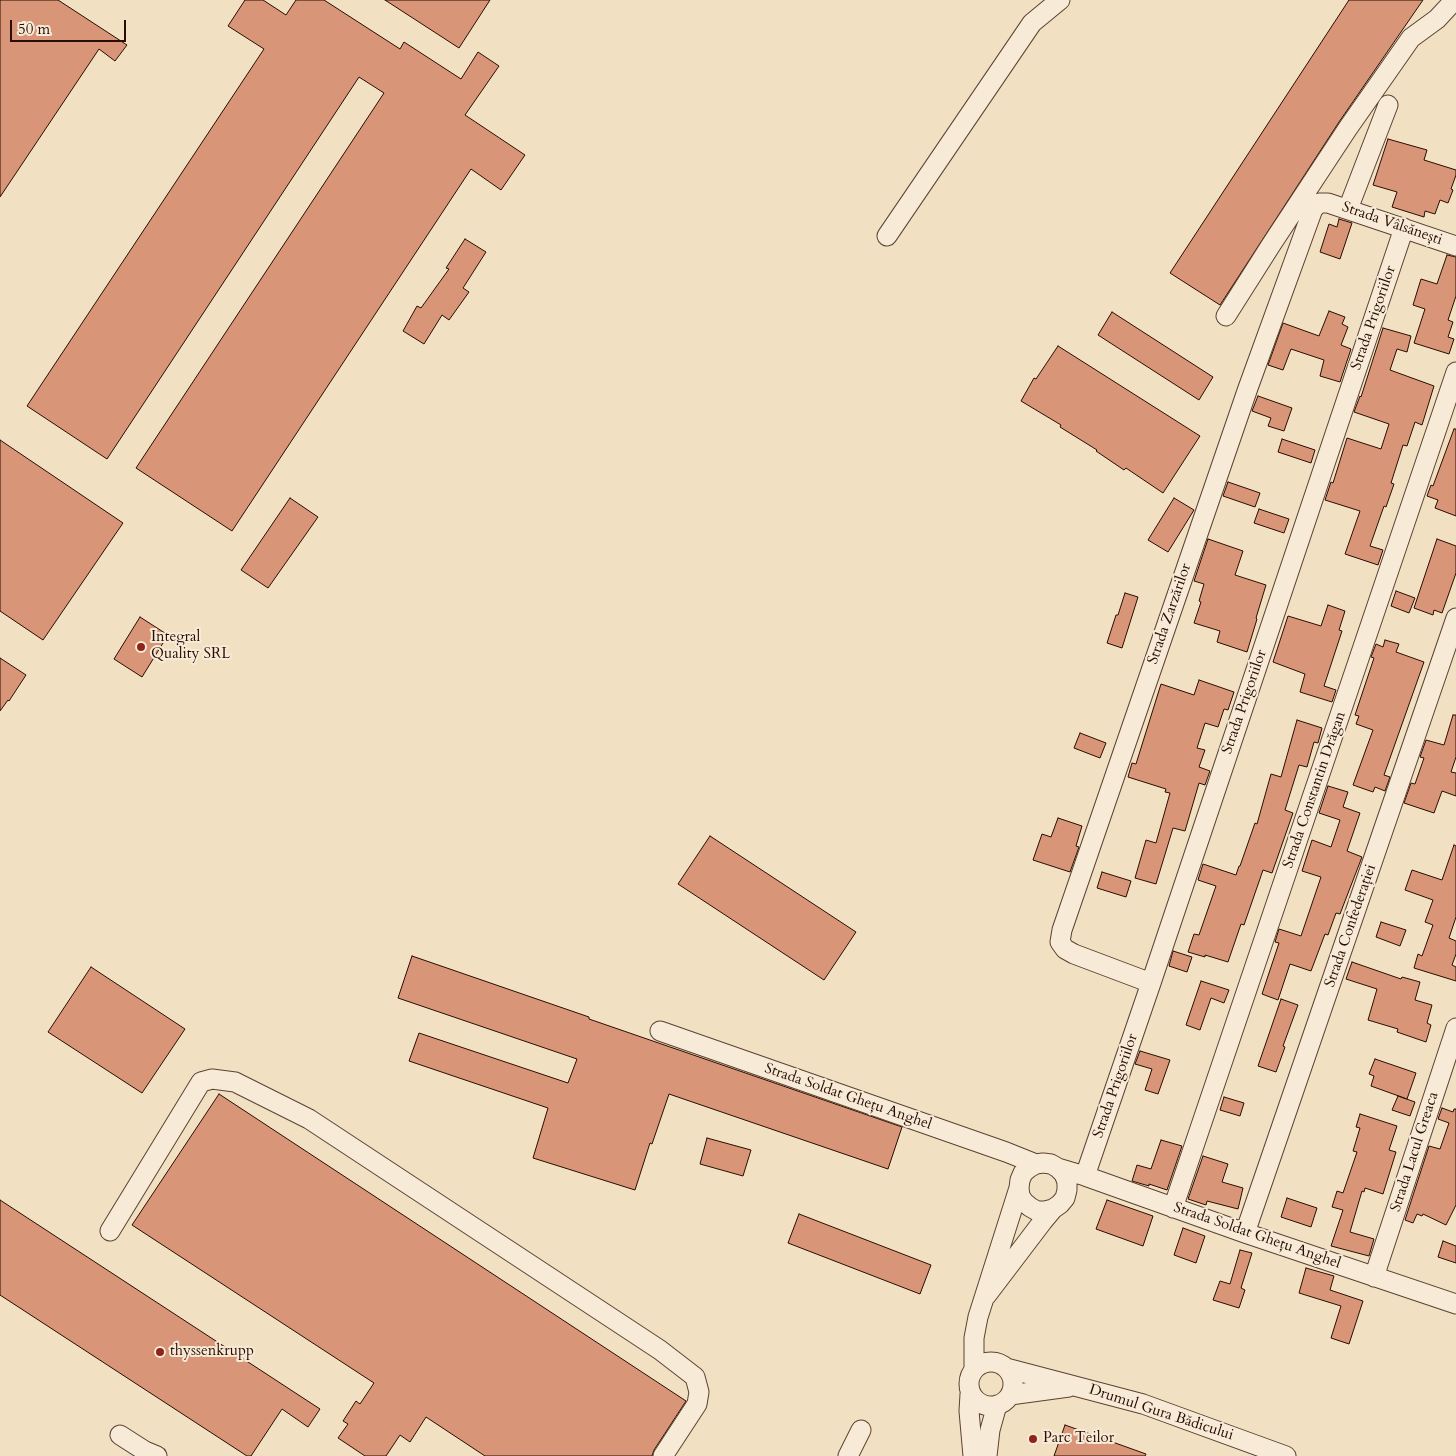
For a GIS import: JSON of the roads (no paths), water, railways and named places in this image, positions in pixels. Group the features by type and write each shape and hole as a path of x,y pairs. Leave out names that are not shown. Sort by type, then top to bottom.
{"street":[{"path":"887,236 1032,23 1060,0"},
{"path":"1226,316 1271,245 1319,198 1348,128 1411,38 1437,19 1450,6 1453,0"},
{"path":"1348,209 1388,105"},
{"name":"Strada Vâlsănești","path":"1319,198 1456,246"},
{"name":"Strada Zarzărilor","path":"1151,983 1065,949 1060,942 1062,930 1248,388 1313,209 1319,198"},
{"name":"Strada Prigoriilor","path":"1085,1176 1404,228"},
{"name":"Strada Constantin Drăgan","path":"1173,1208 1456,372"},
{"name":"Strada Confederației","path":"1245,1233 1456,618"},
{"name":"Strada Lacul Greaca","path":"1374,1276 1456,1028"},
{"name":"Strada Soldat Ghețu Anghel","path":"660,1031 1036,1164"},
{"path":"110,1231 201,1082 212,1079 235,1082 309,1119 660,1350 695,1377 699,1392 697,1404 663,1456"},
{"path":"986,1296 1053,1209 1065,1198 1067,1182 1064,1174 1051,1164 1036,1164 1023,1173 977,1322 974,1346 991,1366 1011,1374 1013,1380 1013,1388 1003,1400 990,1430 987,1456"},
{"name":"Strada Soldat Ghețu Anghel","path":"1058,1168 1456,1304"},
{"path":"1067,1190 1085,1176"},
{"path":"1019,1188 1020,1196 1030,1207 1045,1211 1053,1209"},
{"path":"973,1456 968,1380 970,1374 991,1366"},
{"name":"Drumul Gura Bădicului","path":"991,1366 1078,1386 1143,1404 1286,1456"},
{"path":"970,1394 981,1404 989,1406 1003,1400 1078,1386"},
{"path":"848,1456 861,1430"},
{"path":"120,1435 145,1451 157,1456"}],"place":[{"name":"Integral Quality SRL","path":"141,647"},
{"name":"thyssenkrupp","path":"160,1352"},
{"name":"Parc Teilor","path":"1033,1439"}]}
